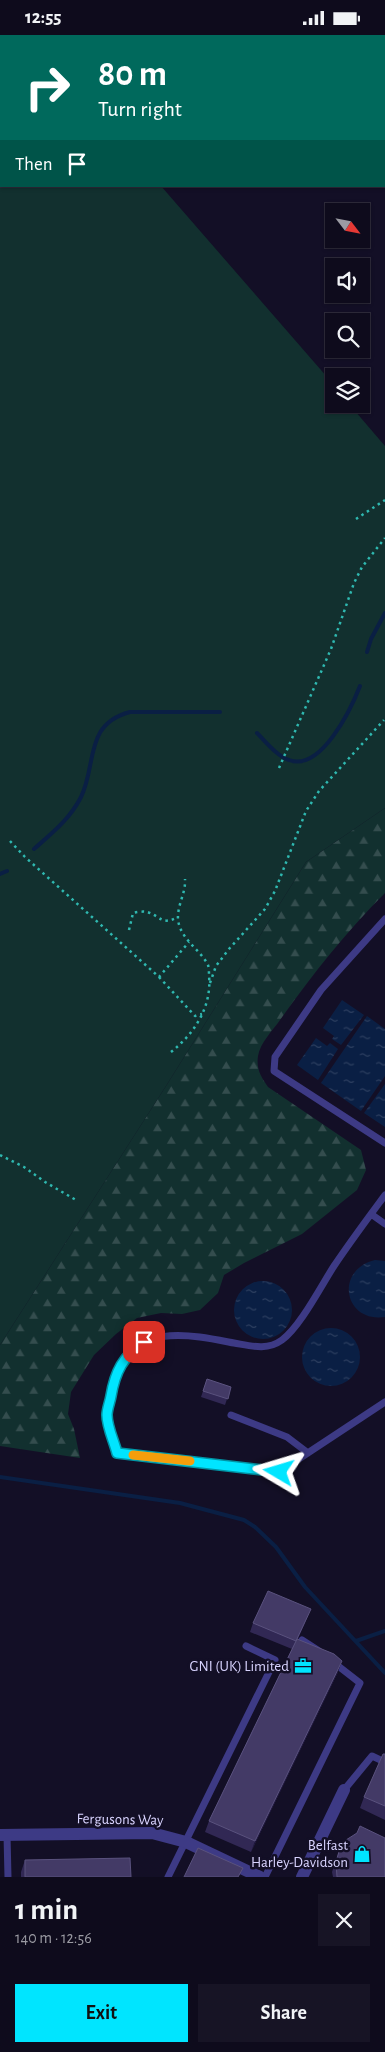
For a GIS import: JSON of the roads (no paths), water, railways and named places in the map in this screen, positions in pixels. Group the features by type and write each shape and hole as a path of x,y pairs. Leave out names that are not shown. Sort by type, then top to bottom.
{"street":[{"path":"302,1877 344,1790"},
{"name":"Fergusons Way","path":"3,1835 152,1833 186,1841 260,1877"}],"lane":[{"path":"385,919 321,989 275,1057 274,1071 385,1143"},
{"path":"385,1195 349,1244 294,1327 282,1340 269,1346 259,1347 192,1336 174,1335 158,1337 144,1342 132,1350 117,1371 107,1416 117,1453 279,1472 385,1402"},
{"path":"371,1214 385,1224"},
{"path":"231,1415 287,1437 308,1453"},
{"path":"265,1877 360,1683 302,1640"},
{"path":"168,1877 275,1660 246,1645"},
{"path":"344,1790 372,1756 385,1762"},
{"path":"3,1835 8,1877"}],"water":[{"path":"342,1000 364,1015 341,1045 332,1039 334,1036 323,1028"},
{"path":"367,1016 385,1029 385,1076 361,1111 321,1083"},
{"path":"316,1038 327,1046 330,1043 338,1049 318,1080 297,1065"},
{"path":"385,1084 385,1127 364,1113"},
{"path":"375,1260 385,1261 385,1317 371,1317 360,1312 353,1304 349,1295 349,1284 353,1274 362,1266"},
{"path":"263,1281 274,1283 287,1294 292,1310 290,1321 279,1334 263,1339 252,1337 239,1326 234,1310 236,1299 247,1286"},
{"path":"331,1328 342,1330 355,1341 360,1357 358,1368 347,1381 331,1386 320,1384 307,1373 302,1357 304,1346 315,1333"}],"waterway":[{"path":"367,652 371,639 385,613"},
{"path":"257,733 276,752 289,760 301,761 312,757 323,748 342,723 360,686"},
{"path":"34,849 60,825 77,805 86,784 98,735 115,718 130,712 220,712"},
{"path":"0,874 7,871"},
{"path":"0,1477 180,1503 244,1520 255,1527 276,1547 305,1587 385,1673"},
{"path":"356,1641 385,1631"}],"place":[{"name":"GNI (UK) Limited","path":"303,1666"},
{"name":"Belfast Harley-Davidson","path":"362,1854"}]}
